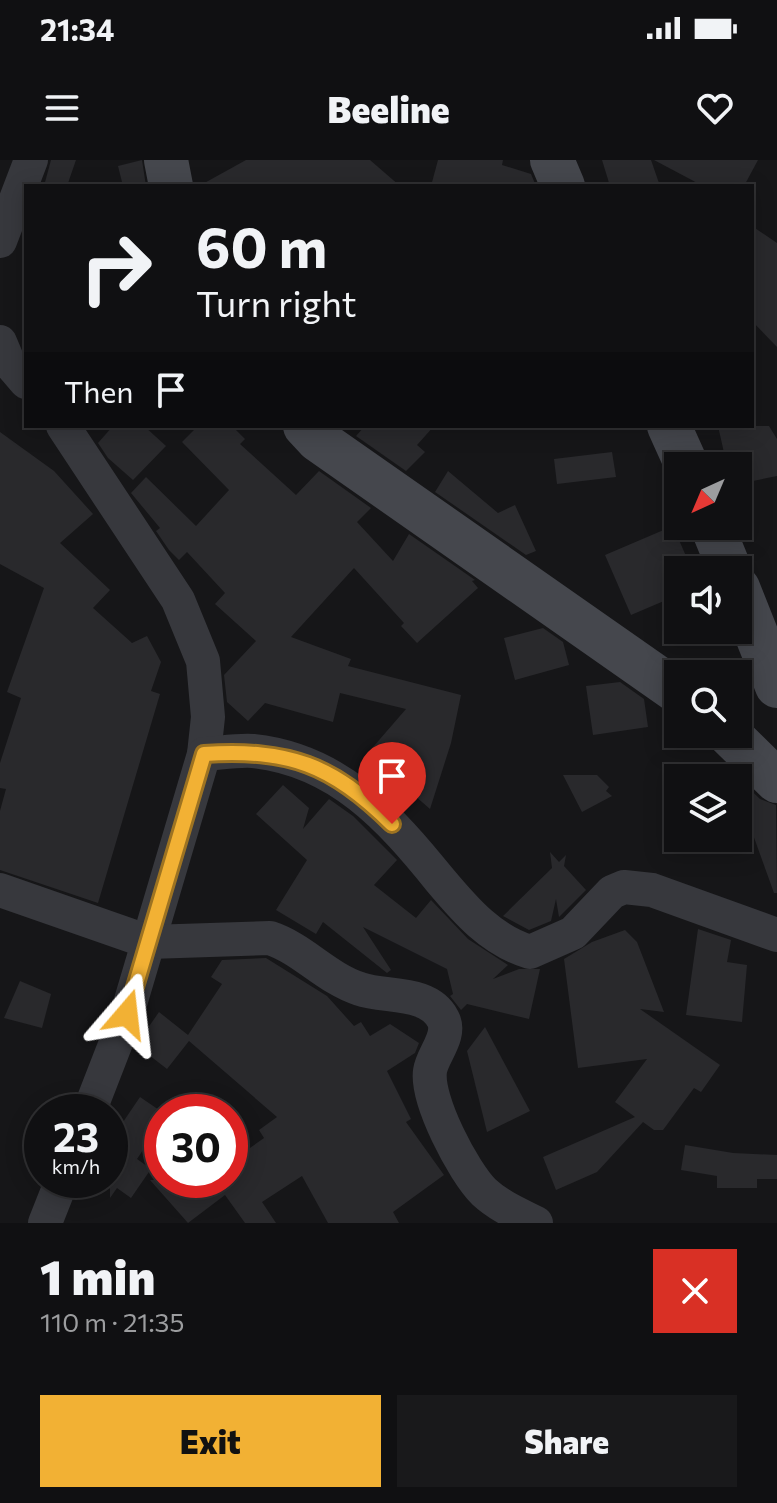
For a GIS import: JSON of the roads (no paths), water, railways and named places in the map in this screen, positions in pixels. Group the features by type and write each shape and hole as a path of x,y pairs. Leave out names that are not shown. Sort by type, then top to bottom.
{"main road":[{"path":"166,160 171,184"},
{"path":"552,160 562,184"},
{"path":"307,428 318,440 664,682"},
{"path":"670,428 681,452"},
{"path":"752,623 777,686"},
{"path":"743,748 777,781"}],"street":[{"path":"0,241 31,160"},
{"path":"64,428 178,600 203,661 208,717 204,754 149,942 127,1014 96,1094"},
{"path":"204,754 253,751 300,762 332,775 361,793 392,824 477,921 496,937 522,950 530,952 547,947 573,933 612,892 624,887 652,890 777,935"},
{"path":"0,890 149,942 270,938 286,943 349,985 430,1005 444,1020 445,1031 430,1070 431,1086 468,1174 507,1209 536,1223"},
{"path":"45,1223 55,1198"}]}
